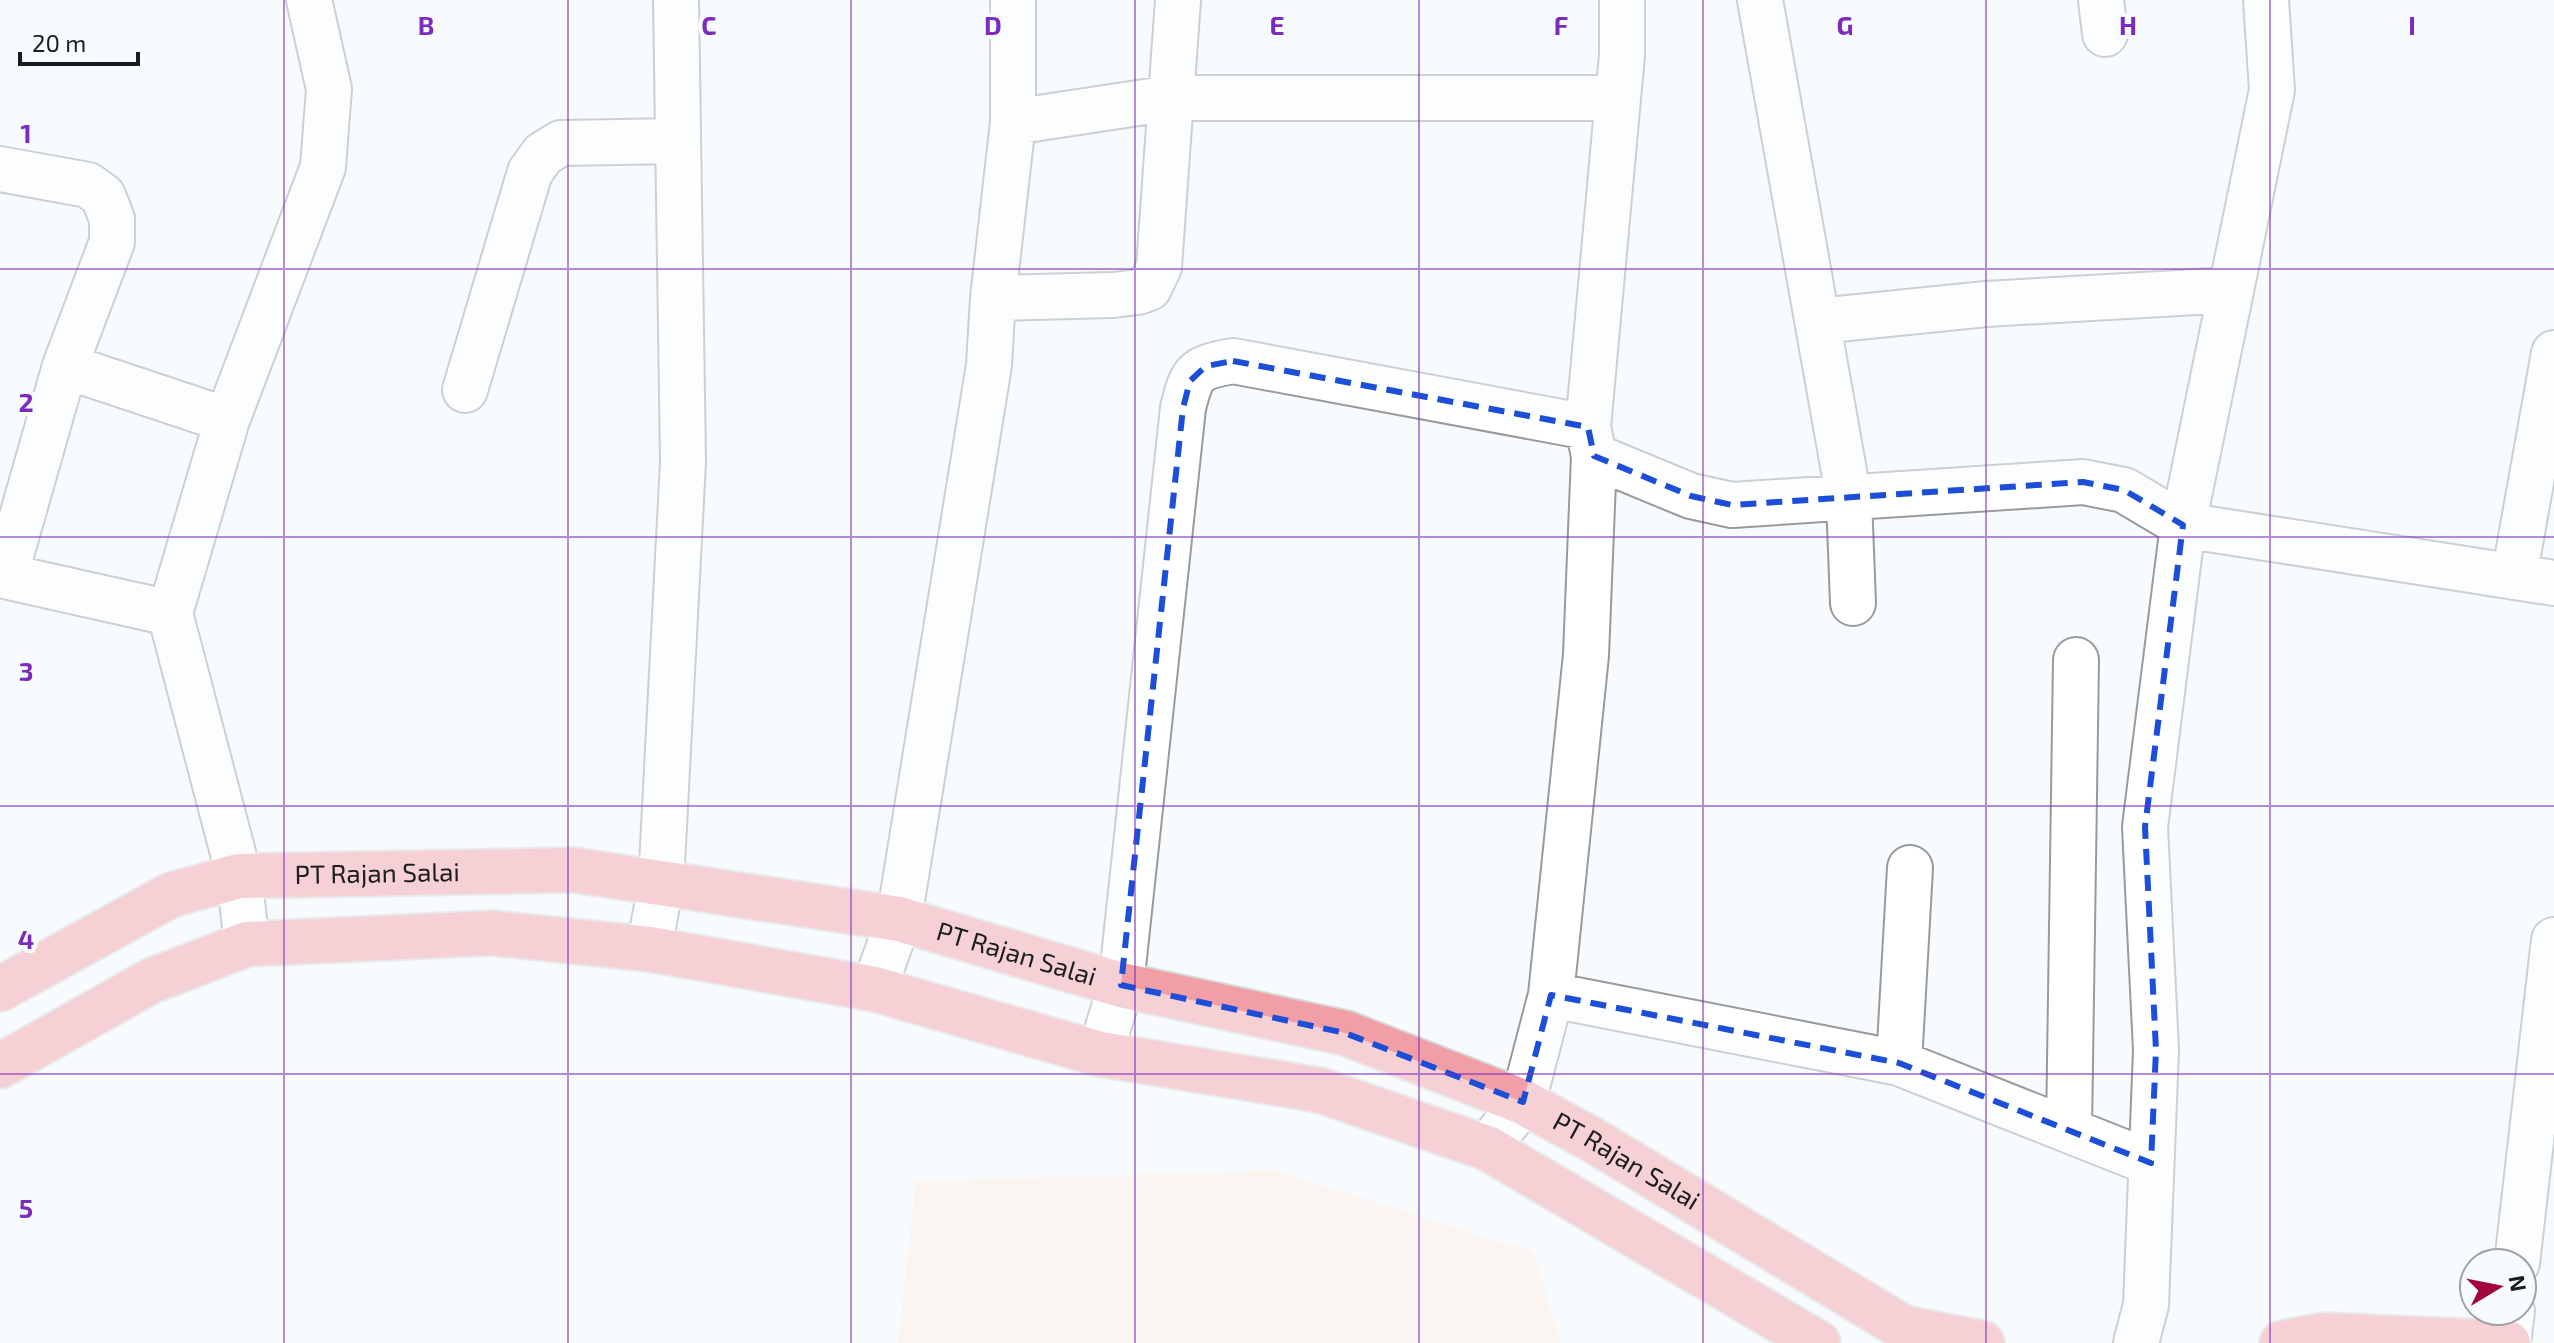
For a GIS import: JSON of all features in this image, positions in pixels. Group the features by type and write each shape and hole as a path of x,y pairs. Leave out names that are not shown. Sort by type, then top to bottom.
{"main road":[{"name":"PT Rajan Salai","path":"0,989 171,895 239,876 574,870 899,919 1121,985 1345,1033 1523,1102 1591,1139 1904,1328 1982,1343"},
{"path":"0,1066 151,981 247,944 492,933 649,949 874,989 1100,1054 1319,1090 1487,1148 1818,1343"},
{"path":"2282,1343 2324,1335 2508,1343"}],"street":[{"path":"247,944 239,876 170,613 227,420 323,167 329,89 309,0"},
{"path":"649,949 661,884 683,462 676,0"},
{"path":"874,989 899,919 989,365 993,298 1013,122 1013,0"},
{"path":"993,298 1113,295 1149,288 1159,267 1178,0"},
{"path":"1487,1148 1523,1102 1551,995 1586,655 1591,442 1622,55 1622,0"},
{"path":"1760,0 1849,499 1853,603"},
{"path":"2136,1343 2146,1305 2156,1050 2145,827 2183,525 2272,90 2266,0"},
{"path":"1013,122 1171,98 1617,98"},
{"path":"465,390 530,172 543,154 561,143 678,141"},
{"path":"0,169 88,185 103,196 112,219 112,242 65,366 2,576 170,613"},
{"path":"1819,321 1986,304 2231,290"},
{"path":"1100,1054 1121,985 1183,408 1190,381 1206,366 1233,361 1591,442 1691,496 1732,505 2083,482 2124,490 2183,525 2534,580 2554,353"},
{"path":"65,366 227,420"},
{"path":"2069,1130 2076,660"},
{"path":"1899,1063 1910,868"},
{"path":"2519,1247 2554,940"},
{"path":"1551,995 1899,1063 2151,1163"}],"highlighted area":[{"path":"1233,361 1588,427 1594,456 1691,496 1732,505 2083,482 2124,490 2183,525 2145,827 2156,1050 2151,1163 1899,1063 1551,995 1523,1102 1345,1033 1121,985 1183,408 1190,381 1206,366"}],"shaded area":[{"path":"1275,1170 1533,1252 1561,1343 898,1343 916,1181"}]}
